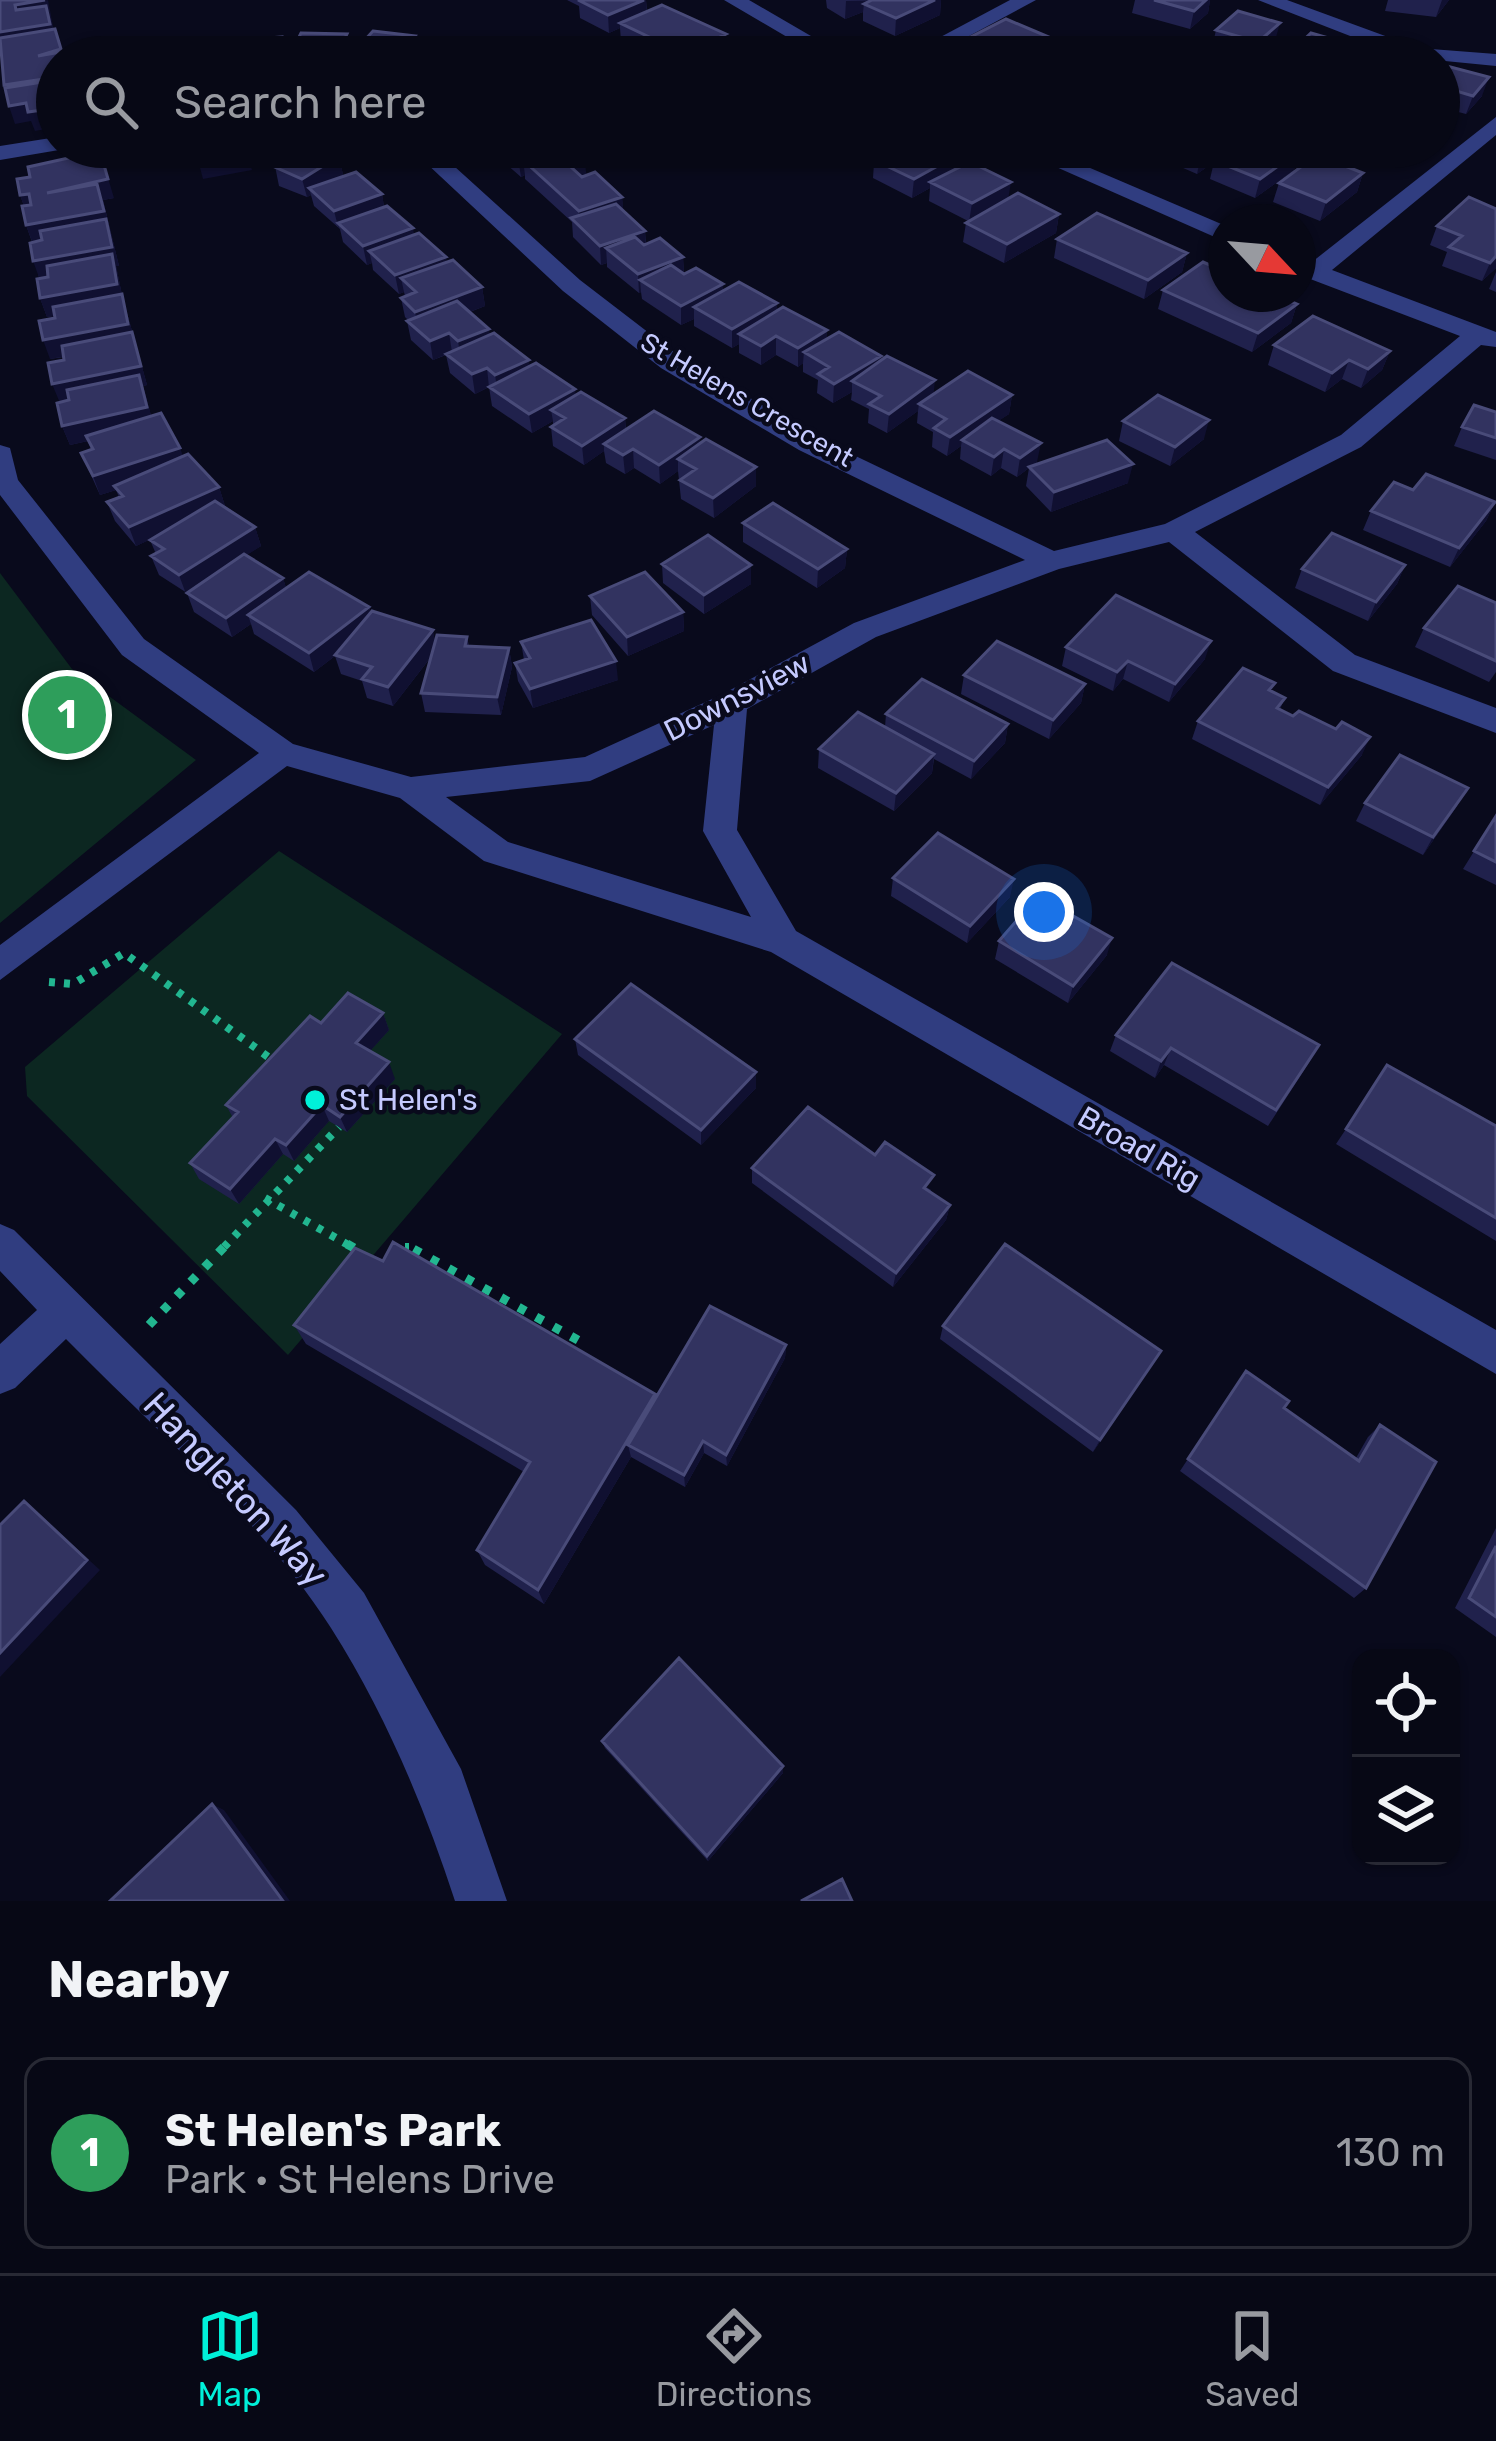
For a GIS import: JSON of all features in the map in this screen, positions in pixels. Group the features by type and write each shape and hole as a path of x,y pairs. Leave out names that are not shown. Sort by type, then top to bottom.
{"street":[{"path":"734,0 798,36"},
{"path":"955,36 1026,0"},
{"path":"1268,0 1365,36"},
{"path":"1460,58 1496,61"},
{"path":"1460,151 1496,124"},
{"path":"0,153 36,147"},
{"name":"St Helens Crescent","path":"442,168 558,280 673,364 806,439 1051,562"},
{"path":"1071,168 1208,227"},
{"path":"1316,261 1438,168"},
{"path":"1316,273 1486,338"},
{"name":"Downsview","path":"0,454 4,481 133,647 282,753 411,789 590,769 733,703 865,630 1051,562 1174,531 1351,441 1486,338"},
{"path":"1174,531 1344,663 1496,721"},
{"name":"Broad Rig","path":"733,703 719,831 783,941"},
{"path":"0,965 282,753"},
{"name":"Broad Rig","path":"411,789 496,852 783,941 1496,1354"},
{"name":"Hangleton Way","path":"0,1244 280,1526 347,1610 442,1787 481,1901"},
{"path":"0,1373 64,1313"}],"path":[{"path":"37,982 74,983 124,953 284,1068"},
{"path":"115,1362 265,1198 339,1127"},
{"path":"265,1198 368,1256"},
{"path":"388,1267 406,1245 585,1344"}],"green space":[{"path":"0,573 72,669 196,760 0,923"},
{"path":"279,851 562,1034 288,1355 27,1096 25,1067"}],"building":[{"path":"0,0 45,0 15,5 16,10 46,6 50,24 0,32"},
{"path":"578,0 644,0 608,15"},
{"path":"935,0 896,18 864,4"},
{"path":"1154,0 1206,0 1194,11"},
{"path":"662,5 726,34 647,36 620,23"},
{"path":"1238,11 1280,23 1265,36 1216,30"},
{"path":"1006,19 1046,36 973,36"},
{"path":"55,29 57,36 36,36 36,80 4,85 0,38"},
{"path":"373,31 415,36 368,36"},
{"path":"301,33 347,34 346,36"},
{"path":"1460,69 1489,77 1473,96 1460,92"},
{"path":"36,83 36,111 28,112 26,103 9,106 5,88"},
{"path":"28,167 105,168 108,179 47,193 97,184 104,211 26,225 22,206 31,205 29,194 20,195 17,179 30,177"},
{"path":"277,168 320,168 302,179"},
{"path":"532,168 572,168 582,177 595,172 622,197 579,211"},
{"path":"891,168 934,168 914,179"},
{"path":"958,168 982,168 1011,182 972,203 930,182"},
{"path":"1232,168 1275,168 1260,179"},
{"path":"1299,168 1350,168 1363,173 1326,202 1279,183"},
{"path":"356,172 382,194 334,211 309,188"},
{"path":"1018,193 1059,214 1007,244 966,223"},
{"path":"1469,197 1496,209 1496,256 1490,263 1449,247 1462,236 1437,226"},
{"path":"616,204 645,231 600,246 571,218"},
{"path":"387,206 413,228 363,246 338,223"},
{"path":"1097,213 1187,253 1148,280 1057,239"},
{"path":"106,219 112,247 33,261 30,243 42,240 40,231"},
{"path":"419,233 446,257 395,275 369,251"},
{"path":"635,237 644,245 660,238 683,257 638,274 606,248"},
{"path":"112,254 117,284 40,298 37,279 48,277 47,266"},
{"path":"453,260 482,287 415,312 401,298 416,292 401,278"},
{"path":"1203,262 1208,264 1208,310 1163,290"},
{"path":"671,265 684,274 696,268 723,284 681,306 640,280"},
{"path":"739,282 777,303 732,329 694,307"},
{"path":"122,294 128,324 43,340 39,321 55,318 53,307"},
{"path":"457,301 489,329 458,341 449,333 430,341 407,321"},
{"path":"783,307 827,330 798,348 776,336 761,346 739,334"},
{"path":"1212,312 1286,312 1258,333"},
{"path":"1313,316 1390,351 1368,369 1349,360 1332,373 1274,345"},
{"path":"132,332 141,366 52,384 48,363 64,360 62,346"},
{"path":"839,332 881,356 834,384 818,374 829,367 804,352"},
{"path":"494,333 529,360 495,375 487,368 472,374 446,354"},
{"path":"887,356 935,380 889,414 869,404 881,396 852,381"},
{"path":"536,363 575,389 529,414 489,387"},
{"path":"968,371 1012,395 950,437 934,428 946,419 919,404"},
{"path":"139,375 147,407 62,426 57,403 69,400 67,390"},
{"path":"581,392 625,418 582,446 551,427 565,418 551,410"},
{"path":"1158,395 1209,420 1175,447 1123,421"},
{"path":"1474,405 1496,412 1496,438 1462,427"},
{"path":"654,411 700,437 659,465 633,449 623,455 604,444"},
{"path":"161,413 180,448 93,476 81,453 93,449 86,436"},
{"path":"992,418 1041,443 1020,458 1004,449 994,457 962,440"},
{"path":"706,439 756,467 713,498 680,480 696,469 678,459"},
{"path":"1107,440 1133,464 1054,492 1029,467"},
{"path":"188,454 219,487 129,527 107,502 123,496 114,486"},
{"path":"1426,474 1495,502 1459,548 1371,511 1394,482 1413,490"},
{"path":"215,501 255,527 179,575 151,556 164,549 150,540"},
{"path":"773,503 847,549 818,569 743,523"},
{"path":"1332,533 1405,565 1376,602 1302,569"},
{"path":"708,535 751,565 704,595 662,564"},
{"path":"244,554 283,578 226,618 187,593"},
{"path":"309,572 369,607 309,653 248,615"},
{"path":"645,572 683,612 627,637 590,596"},
{"path":"1458,586 1496,603 1496,661 1424,628"},
{"path":"1116,595 1211,641 1175,684 1128,661 1117,672 1066,647"},
{"path":"372,611 433,630 388,687 362,679 372,667 335,655"},
{"path":"591,620 616,661 530,689 515,663 530,658 521,642"},
{"path":"437,635 467,637 465,646 509,648 497,697 421,693"},
{"path":"997,641 1085,684 1053,720 964,675"},
{"path":"1243,668 1275,683 1269,690 1285,698 1277,708 1293,716 1299,711 1336,729 1342,722 1370,737 1328,787 1198,721"},
{"path":"922,679 1008,724 974,761 886,714"},
{"path":"858,712 934,754 896,793 819,749"},
{"path":"1400,755 1468,788 1433,837 1365,803"},
{"path":"1496,816 1496,862 1474,851"},
{"path":"938,833 1014,879 970,926 893,878"},
{"path":"1038,896 1112,938 1073,986 999,941"},
{"path":"1172,963 1319,1045 1276,1110 1171,1048 1161,1061 1116,1035"},
{"path":"631,984 756,1072 701,1130 575,1039"},
{"name":"St Helen's","path":"348,993 383,1013 356,1043 389,1062 340,1117 322,1105 286,1145 275,1139 230,1189 190,1163 238,1112 226,1105 310,1016 321,1023"},
{"path":"1387,1065 1496,1126 1496,1218 1346,1129"},
{"path":"808,1107 875,1155 885,1142 934,1175 924,1188 950,1205 896,1273 752,1168"},
{"path":"393,1242 655,1394 538,1590 477,1550 530,1462 294,1325 355,1248 383,1261"},
{"path":"1005,1244 1161,1351 1100,1440 943,1326"},
{"path":"710,1306 786,1345 726,1455 703,1441 684,1475 628,1445"},
{"path":"1246,1371 1289,1401 1284,1408 1359,1461 1380,1425 1436,1462 1366,1588 1188,1459"},
{"path":"24,1501 87,1560 0,1653 0,1525"},
{"path":"1496,1546 1496,1617 1469,1598"},
{"path":"679,1658 783,1766 707,1856 602,1741"},
{"path":"212,1804 283,1901 110,1901"},
{"path":"842,1879 852,1901 801,1901"}],"place":[{"name":"St Helen's Park","path":"67,715"},
{"name":"St Helen's","path":"315,1100"}]}
